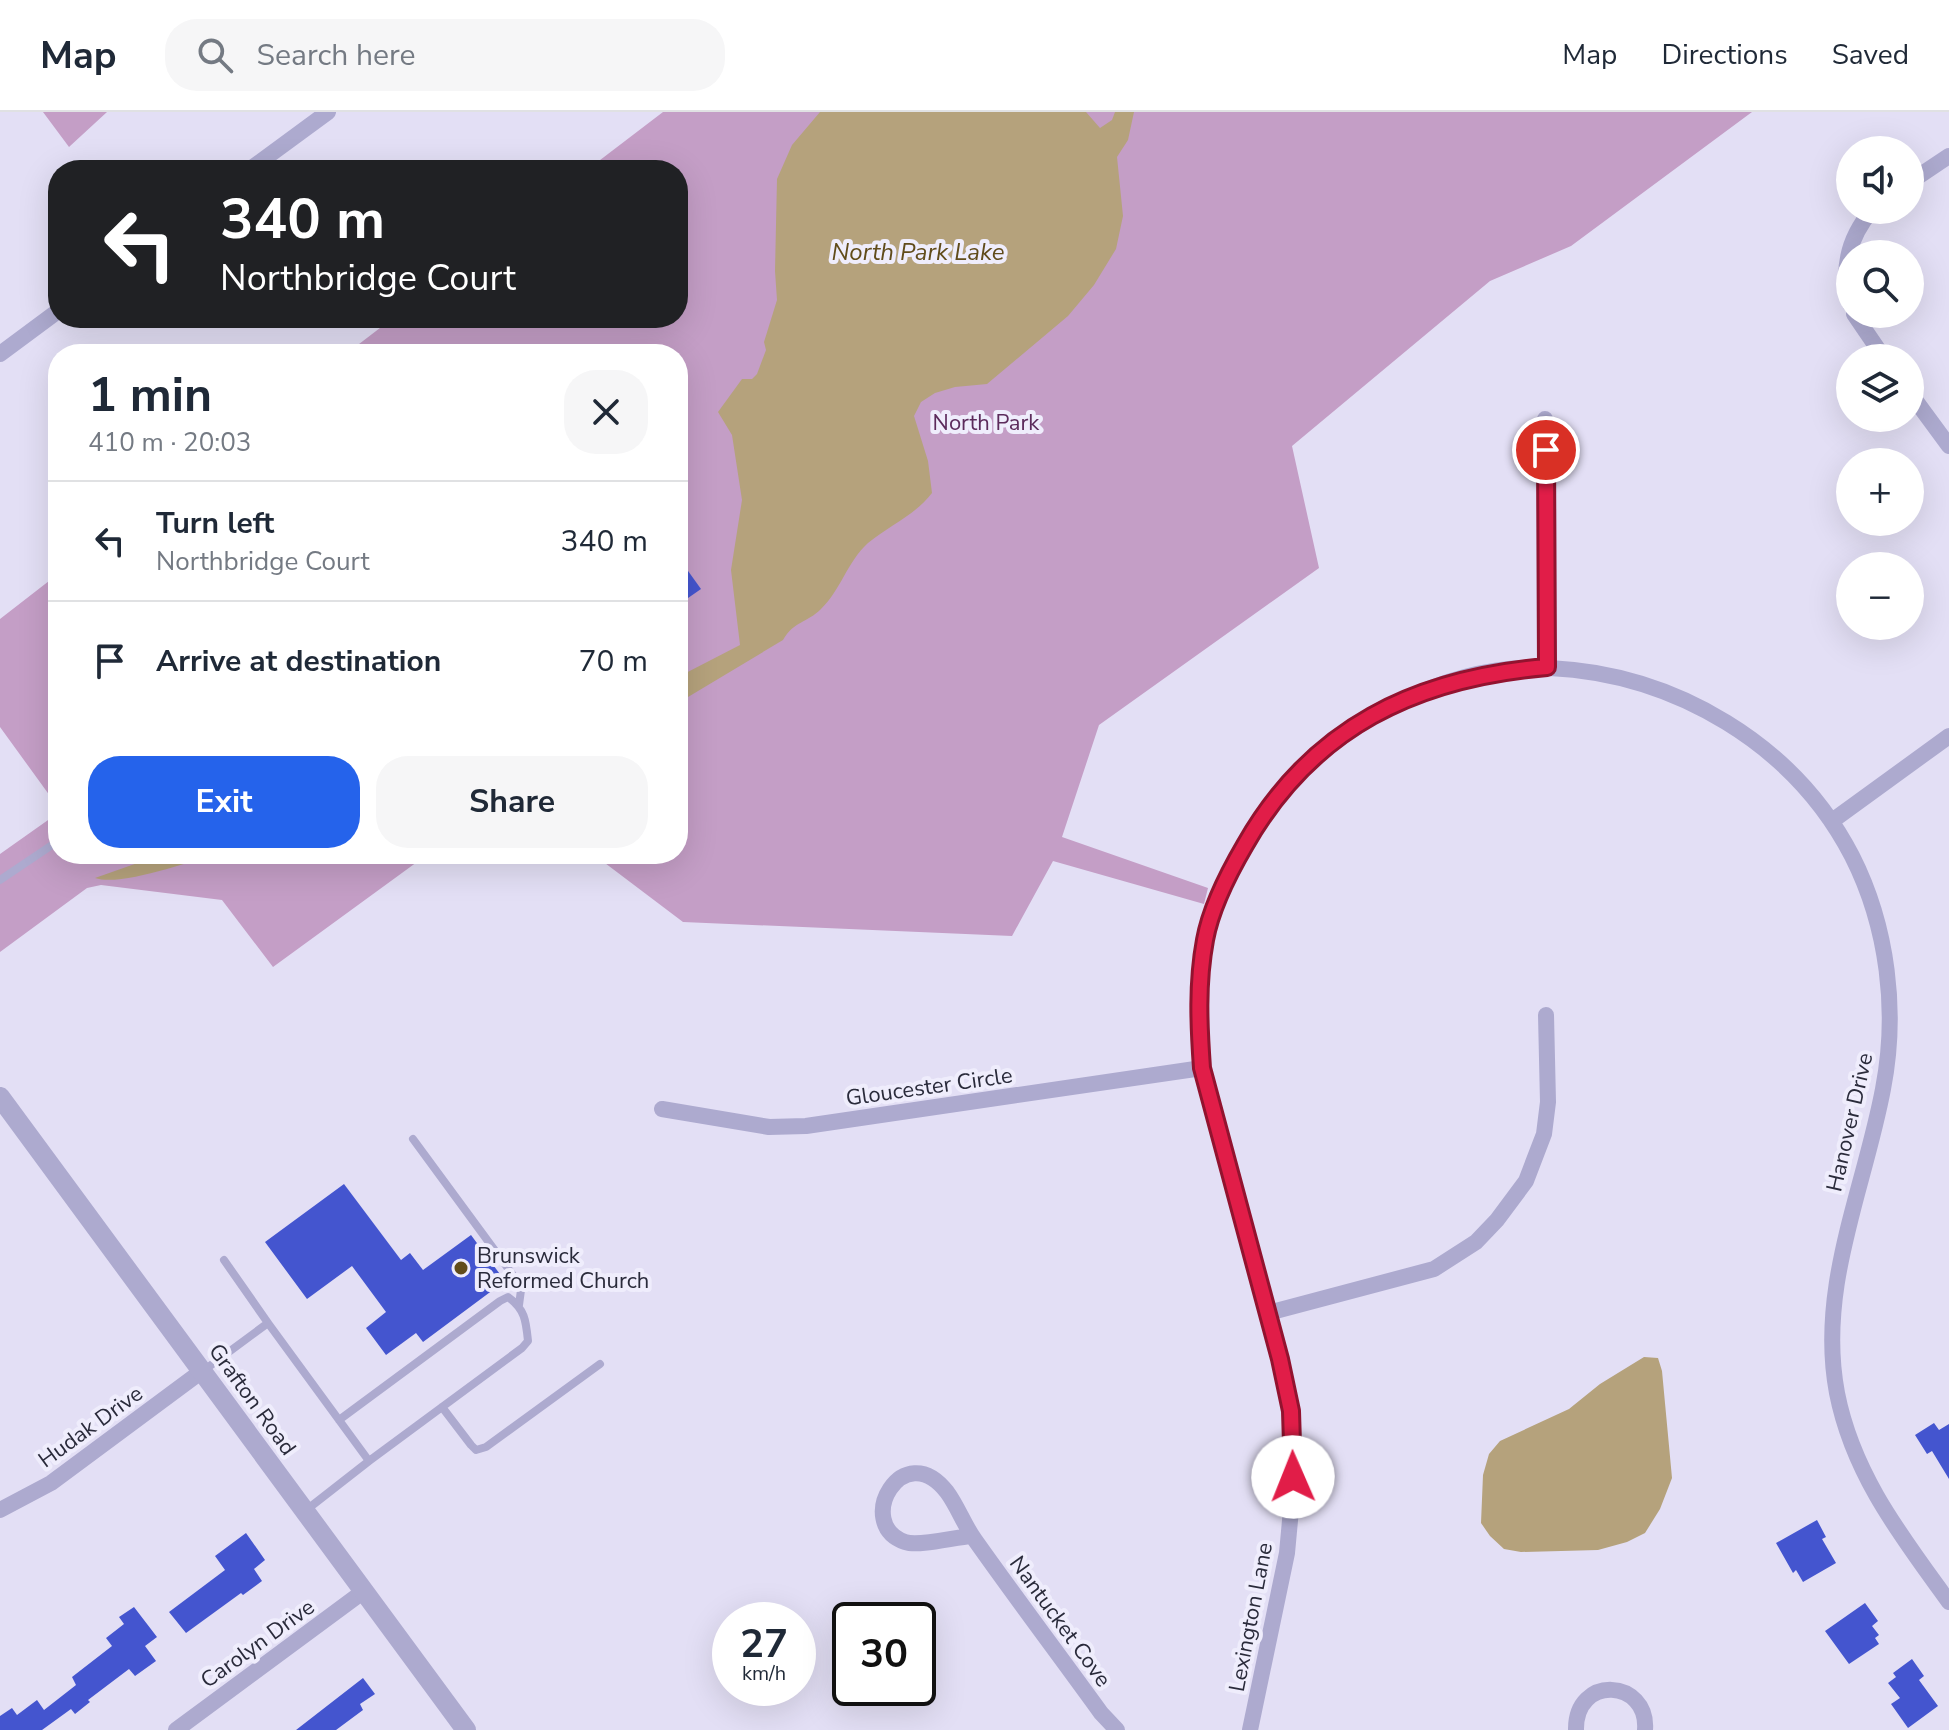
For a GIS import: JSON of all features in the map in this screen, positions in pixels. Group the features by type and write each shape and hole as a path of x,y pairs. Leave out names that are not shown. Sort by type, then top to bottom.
{"street":[{"path":"263,160 328,112"},
{"path":"1924,173 1949,156"},
{"path":"0,354 48,318"},
{"path":"1924,412 1949,446"},
{"path":"1545,419 1547,667"},
{"name":"Hanover Drive","path":"1547,667 1634,681 1671,693 1712,713 1748,736 1782,764 1832,821 1867,890 1879,932 1890,1010 1889,1050 1883,1090 1838,1268 1832,1351 1837,1393 1861,1467 1879,1505 1949,1602"},
{"name":"Lexington Lane","path":"1250,1730 1287,1553 1292,1499 1291,1411 1202,1068 1198,1024 1205,938 1217,898 1259,821 1313,758 1382,710 1462,679 1547,667"},
{"path":"1832,821 1949,736"},
{"path":"1268,1313 1434,1269 1476,1242 1497,1220 1526,1181 1544,1134 1548,1102 1546,1015"},
{"name":"Gloucester Circle","path":"662,1109 769,1127 806,1126 1202,1068"},
{"name":"Grafton Road","path":"0,1097 466,1730"},
{"name":"Hudak Drive","path":"0,1510 51,1483 202,1371"},
{"name":"Nantucket Cove","path":"972,1536 906,1543 892,1534 884,1518 882,1502 891,1485 909,1474 924,1474 939,1482 972,1536 1101,1713 1117,1730"},
{"name":"Carolyn Drive","path":"176,1730 364,1591"},
{"path":"1576,1730 1577,1717 1588,1697 1610,1689 1622,1691 1641,1707 1646,1718 1645,1730"}],"lane":[{"path":"0,880 48,848"},
{"path":"413,1139 518,1282 521,1290 519,1305"},
{"path":"224,1260 369,1461"},
{"path":"305,1511 528,1341 525,1317 519,1305 508,1297 500,1301 339,1420"},
{"path":"202,1371 268,1323"},
{"path":"442,1407 476,1450 486,1447 600,1364"}],"green space":[{"path":"43,112 107,112 69,147"},
{"name":"North Park","path":"663,112 1752,112 1571,246 1490,281 1292,446 1319,568 1099,725 1062,837 1208,888 1204,904 1053,861 1012,936 683,922 606,864 688,864 688,344 359,344 380,328 688,328 688,160 600,160"},
{"path":"48,582 48,793 0,727 0,619"},
{"path":"48,820 48,864 414,864 273,967 222,900 101,885 87,888 0,952 0,854"}],"water":[{"name":"North Park Lake","path":"820,112 1086,112 1100,128 1112,120 1115,112 1134,112 1128,140 1117,157 1123,216 1116,249 1094,285 1068,316 987,384 955,387 935,393 921,402 914,416 928,461 932,493 918,508 868,543 821,609 792,629 783,640 688,697 688,672 740,645 731,570 742,500 732,435 718,412 742,379 752,379 757,374 766,350 764,342 777,300 777,179 792,145"},
{"path":"135,864 184,864 121,879 95,878"},
{"path":"1644,1357 1658,1358 1662,1371 1672,1478 1660,1509 1645,1533 1598,1550 1521,1552 1504,1549 1481,1523 1483,1475 1489,1454 1500,1441 1569,1409 1600,1384"}],"building":[{"path":"688,571 701,589 688,598"},
{"name":"Brunswick Reformed Church","path":"344,1184 401,1260 410,1253 423,1270 471,1235 505,1281 423,1342 416,1333 386,1355 366,1328 386,1312 352,1266 307,1299 265,1242"},
{"path":"1934,1423 1939,1430 1949,1424 1949,1479 1932,1451 1927,1454 1915,1435"},
{"path":"1817,1520 1826,1537 1822,1539 1836,1563 1803,1582 1796,1570 1793,1573 1776,1543"},
{"path":"246,1533 265,1560 254,1569 262,1581 186,1633 169,1612 225,1570 215,1556"},
{"path":"1865,1603 1878,1621 1872,1626 1879,1635 1875,1638 1879,1644 1849,1664 1825,1631"},
{"path":"134,1607 157,1637 145,1646 156,1661 135,1676 129,1669 88,1700 90,1702 75,1714 71,1709 42,1730 0,1730 0,1716 12,1708 17,1715 37,1700 44,1710 76,1685 72,1677 112,1646 106,1638 124,1624 119,1617"},
{"path":"1912,1659 1924,1676 1919,1680 1938,1706 1908,1728 1891,1704 1900,1698 1888,1683 1896,1677 1893,1673"},
{"path":"363,1678 375,1694 360,1704 363,1710 336,1730 296,1730"}],"place":[{"name":"Brunswick Reformed Church","path":"461,1268"}],"route":[{"path":"1293,1477 1291,1411 1280,1359 1202,1068 1198,1024 1205,938 1217,898 1259,821 1313,758 1382,710 1421,693 1462,679 1547,667 1546,450"}]}
